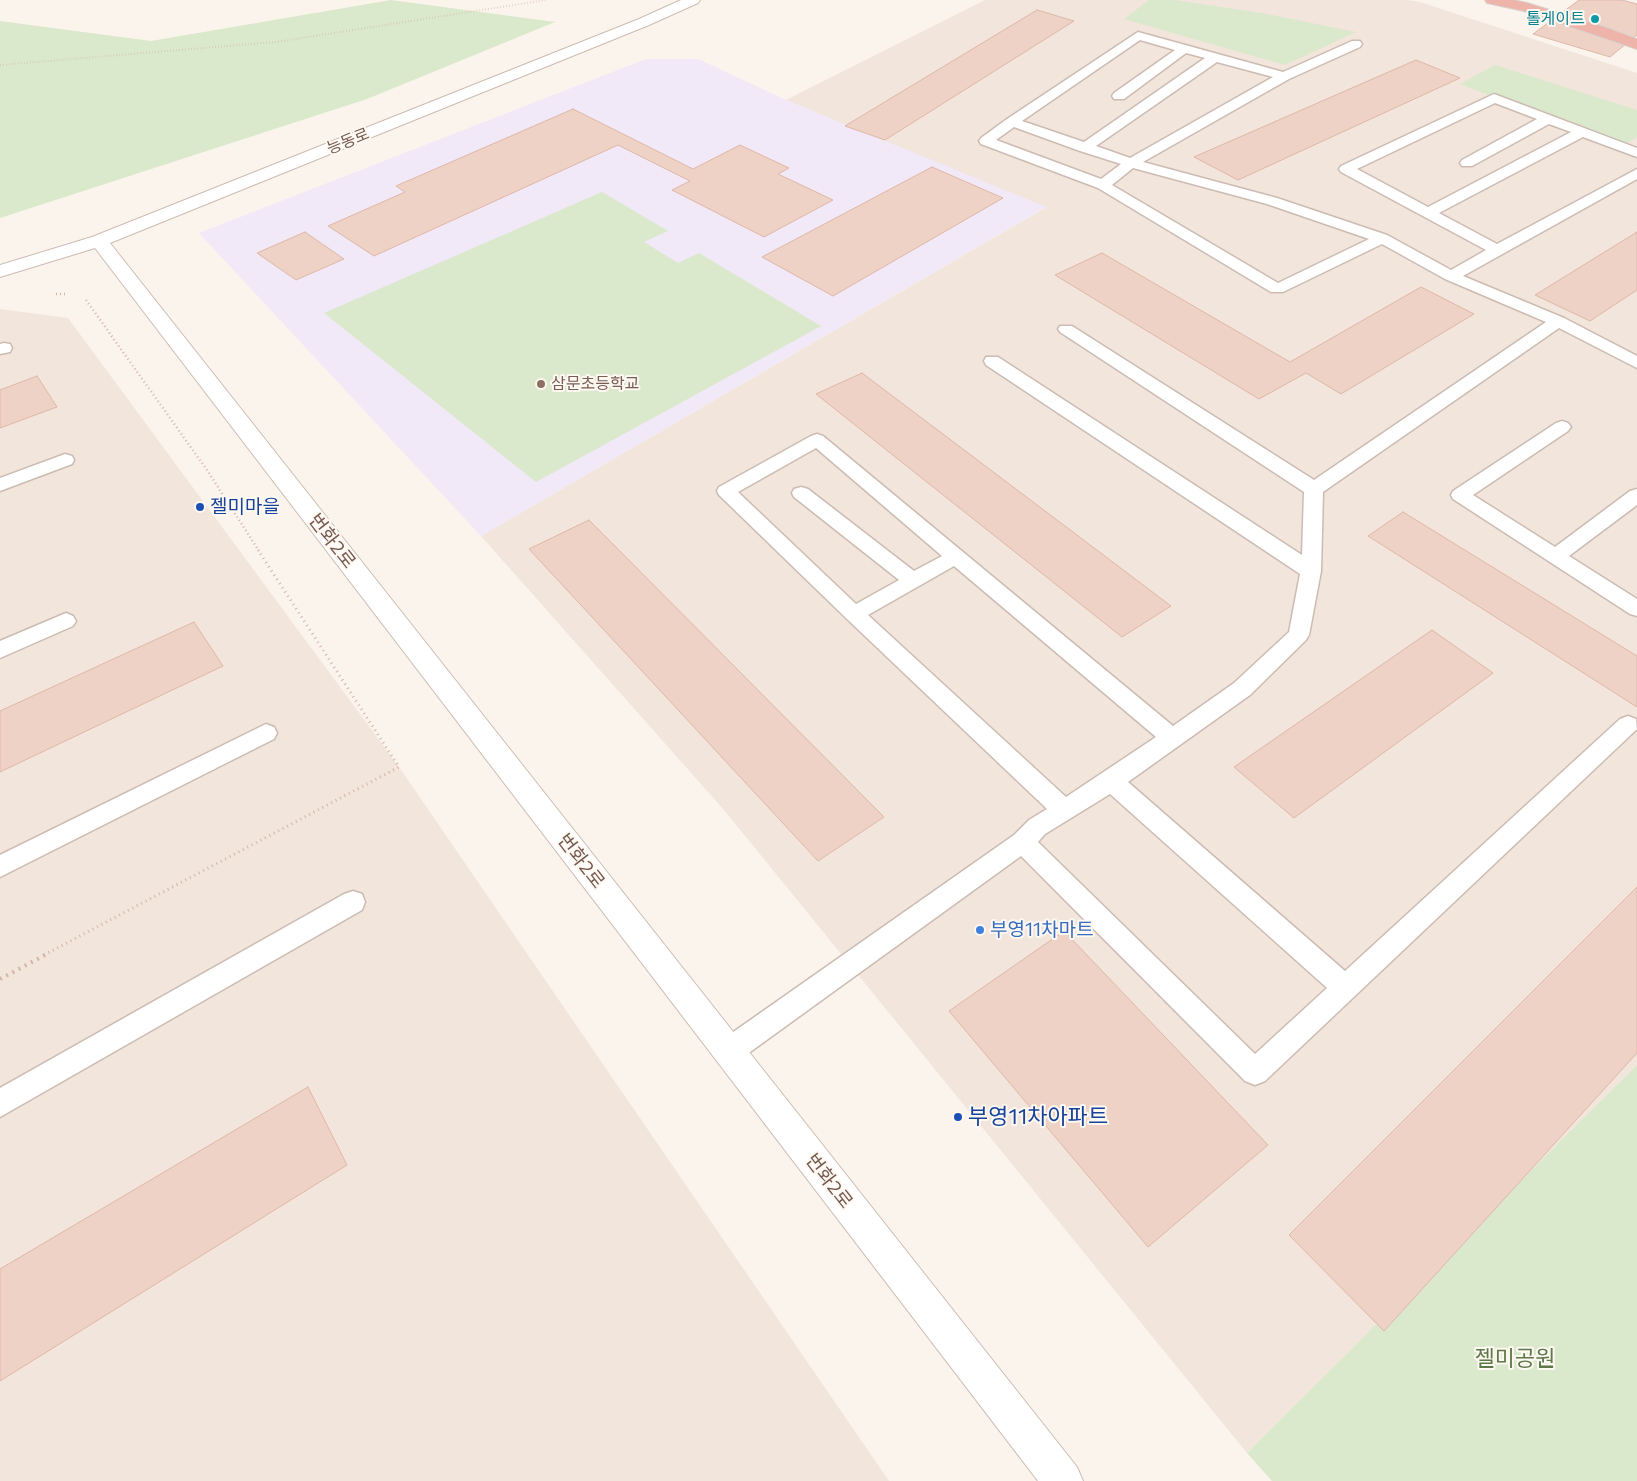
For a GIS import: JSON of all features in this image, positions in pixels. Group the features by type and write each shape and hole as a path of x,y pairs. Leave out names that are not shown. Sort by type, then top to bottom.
{"highway":[{"path":"1492,0 1527,7 1637,44"}],"street":[{"name":"능동로","path":"0,272 99,241 644,22 693,0"},
{"name":"번화2로","path":"99,241 1063,1481"}],"lane":[{"path":"1284,76 1138,36 986,141 1103,185 1277,289 1382,238"},
{"path":"1103,185 1131,163 1284,76 1356,44"},
{"path":"1119,96 1184,49"},
{"path":"1085,148 1214,58"},
{"path":"1497,250 1346,169 1494,98 1637,153"},
{"path":"1467,163 1548,119"},
{"path":"1012,122 1131,163 1272,201 1382,238 1451,276 1558,321 1637,362"},
{"path":"1428,213 1582,132"},
{"path":"1451,276 1637,173"},
{"path":"1314,488 1558,321"},
{"path":"1066,329 1314,488"},
{"path":"992,361 1311,571"},
{"path":"1562,427 1460,495 1637,609"},
{"path":"1064,810 854,614 726,491 817,440 1172,738"},
{"path":"0,485 65,460"},
{"path":"729,1051 1022,842 1037,827 1111,781 1242,689 1298,635 1311,571 1314,488"},
{"path":"801,493 914,580"},
{"path":"1556,556 1637,495"},
{"path":"854,614 955,557"},
{"path":"0,650 66,621"},
{"path":"1022,842 1255,1072 1628,724"},
{"path":"0,867 266,734"},
{"path":"1111,781 1345,988"},
{"path":"0,1103 353,902"}],"path":[{"path":"0,65 276,42 546,0"},
{"path":"0,979 399,767 207,470 86,300"}],"shaded area":[{"path":"985,0 1408,0 1420,2 1637,73 1637,1065 1247,1453 724,810 481,536 1045,208 786,100"},
{"name":"삼문초등학교","path":"646,59 698,59 786,100 1046,207 481,536 199,233"},
{"path":"0,309 68,318 399,767 889,1481 0,1481"}],"green space":[{"path":"391,0 555,22 367,99 0,218 0,21 151,41"},
{"path":"1149,0 1175,0 1267,14 1356,32 1285,65 1124,19"},
{"path":"1495,65 1637,110 1637,137 1623,146 1460,84"},
{"path":"602,192 668,231 644,242 678,263 699,253 821,326 536,482 324,313"},
{"name":"젤미공원","path":"1637,1065 1637,1481 1272,1481 1247,1453"}],"building":[{"name":"톨게이트","path":"1579,0 1622,0 1637,4 1637,35 1610,57 1533,34"},
{"path":"1037,10 1074,21 885,140 845,126"},
{"path":"1416,60 1460,78 1238,180 1194,157"},
{"path":"573,109 693,169 740,145 789,168 778,174 833,200 764,237 672,190 690,181 618,145 374,256 328,226 405,192 396,186"},
{"path":"932,167 1003,198 833,296 762,257"},
{"path":"305,232 344,259 296,280 257,253"},
{"path":"1637,232 1637,290 1590,321 1535,295"},
{"path":"1102,253 1290,362 1421,287 1474,314 1341,394 1306,373 1259,399 1055,275"},
{"path":"862,373 1171,606 1122,637 816,394"},
{"path":"37,376 57,407 0,428 0,390"},
{"path":"1403,512 1637,656 1637,707 1368,536"},
{"path":"589,520 884,817 818,861 529,549"},
{"path":"194,622 223,666 0,772 0,711"},
{"path":"1432,630 1493,673 1294,818 1234,767"},
{"path":"1637,887 1637,1053 1384,1331 1289,1235"},
{"path":"1064,931 1268,1145 1148,1247 949,1011"},
{"path":"308,1087 347,1165 0,1381 0,1269"}],"place":[{"name":"톨게이트","path":"1595,19"},
{"name":"삼문초등학교","path":"541,384"},
{"name":"젤미마을","path":"200,507"},
{"name":"부영11차마트","path":"980,930"},
{"name":"부영11차아파트","path":"958,1117"}]}
